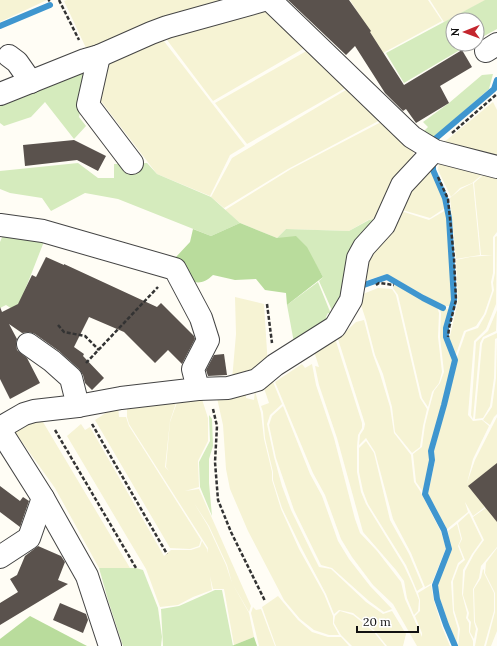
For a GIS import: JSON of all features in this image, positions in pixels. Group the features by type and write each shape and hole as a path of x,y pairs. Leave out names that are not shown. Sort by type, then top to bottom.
{"street":[{"path":"0,94 163,29 264,0"},
{"path":"270,0 412,137 435,150 497,167"},
{"path":"9,56 17,62 31,82"},
{"path":"93,57 88,105 132,163"},
{"path":"110,646 87,576 43,498 0,429 24,414 34,411 78,406 121,398 203,389 228,388 257,380 275,365 335,327 351,300 358,258 364,247 384,225 402,185 435,150"},
{"path":"1,227 43,231 93,254 176,281 201,318 208,340 193,369 203,389"},
{"path":"28,344 52,361 71,379 78,406"},
{"path":"0,557 29,538 43,498"}],"path":[{"path":"59,0 93,57"},
{"path":"448,337 456,300 454,258 448,199 435,170 435,150 442,141 497,94"},
{"path":"71,379 98,350 176,281"},
{"path":"267,304 275,365"},
{"path":"58,326 64,332 85,336 98,350"},
{"path":"203,389 217,426 215,462 218,500 231,532 265,601"},
{"path":"52,424 136,568"},
{"path":"91,424 167,554"}],"shaded area":[{"path":"0,0 47,0 0,22"},
{"path":"230,0 86,48 64,1"},
{"path":"350,0 428,0 442,21 383,53"},
{"path":"430,0 486,0 463,12 445,12 444,22"},
{"path":"266,5 308,46 213,101 167,40 172,37 169,32"},
{"path":"160,36 245,146 230,155 210,196 157,174 97,96 103,65"},
{"path":"310,49 349,86 247,144 215,103"},
{"path":"351,87 384,118 288,169 224,208 211,197 232,158"},
{"path":"493,102 497,110 497,157 443,143"},
{"path":"385,120 413,145 414,160 383,217 368,220 349,231 286,229 277,238 240,223 225,210 291,169"},
{"path":"439,162 488,170 472,183 460,188 451,197 438,170"},
{"path":"430,170 443,198 445,208 430,218 399,209 406,187"},
{"path":"489,170 497,173 497,232 493,237 493,255 481,255 474,183"},
{"path":"473,183 480,255 456,259 450,198 461,189"},
{"path":"398,210 429,220 446,210 452,301 451,306 445,306 436,302 387,274 358,283 363,258"},
{"path":"497,236 496,304 486,329 474,341 468,415 473,421 482,420 489,426 473,459 467,483 475,460 497,417 497,498 473,516 465,502 468,512 447,529 428,494 435,461 434,451 456,360 466,332 478,328 486,314 494,290 495,237"},
{"path":"493,255 493,273 491,282 492,291 484,314 476,326 464,331 455,357 448,337 450,336 458,301 456,260"},
{"path":"396,282 436,304 439,313 438,337 442,372 439,383 432,392 428,407 422,398 398,295 393,288"},
{"path":"378,288 392,289 396,295 420,398 427,409 420,447 412,453 395,432 392,407 358,296"},
{"path":"235,297 264,304 268,367 232,380 236,334"},
{"path":"438,305 450,310 444,328 444,337 453,360 449,383 429,451 430,459 424,493 416,482 413,454 422,447 425,425 434,391 440,383 444,372 440,337 441,313"},
{"path":"497,310 496,331 483,337 480,343 473,419 471,415 476,342 488,331"},
{"path":"364,320 373,355 390,407 394,433 411,455 414,482 441,532 446,548 432,583 425,587 411,553 393,519 375,452 366,438 359,445 360,435 365,424 338,339 356,322"},
{"path":"497,333 497,338 495,339 494,378 490,406 483,418 475,419 482,344 484,339"},
{"path":"334,335 362,423 362,428 358,435 357,447 357,472 361,492 366,504 404,566 412,583 419,600 418,611 414,615 407,598 404,581 363,532 337,438 319,385 315,366 319,367 313,348"},
{"path":"497,340 497,414 490,425 483,420 492,407 496,378"},
{"path":"302,364 305,368 312,364 316,385 334,438 360,533 377,551 401,582 405,599 422,637 422,633 415,616 420,611 420,600 418,593 431,585 442,627 450,646 417,646 393,604 373,585 352,557 341,539 325,495 313,473 275,382"},
{"path":"271,381 273,382 282,404 270,415 267,424 274,457 282,486 291,510 311,551 319,567 331,569 366,602 383,614 392,611 406,634 403,646 387,646 374,630 353,613 339,610 334,614 326,594 282,508 273,480 273,472 265,438 263,412 261,406 269,403 263,385"},
{"path":"246,391 246,398 254,400 255,391 261,413 264,439 272,472 272,480 281,509 299,549 324,594 333,616 333,624 339,635 329,635 314,630 300,619 284,600 248,531 230,489 226,469 223,425 217,398"},
{"path":"201,396 208,418 208,441 198,461 199,487 185,491 199,489 251,606 249,612 232,583 249,613 254,637 234,645 224,589 213,589 210,576 212,590 193,597 178,605 160,607 146,569 67,436 81,424 85,430 90,427 164,556 171,550 191,550 200,547 202,541 207,549 207,553 208,548 129,424 127,417 127,403 178,397 170,421 165,467 169,471 166,467 170,422 179,397","holes":["194,503 209,526 227,565 232,583 226,565 208,526"]},
{"path":"118,405 119,417 126,417 129,426 201,540 199,546 190,549 170,548 95,420"},
{"path":"283,406 310,474 322,496 338,541 349,559 370,586 392,609 384,612 369,601 332,568 321,565 294,510 276,458 269,425 272,416"},
{"path":"40,417 130,568 99,568 55,488 15,432"},
{"path":"366,441 374,453 390,520 409,554 423,587 417,591 406,565 368,504 363,491 359,472 359,448"},
{"path":"497,500 497,547 481,566 479,578 473,589 474,622 476,629 474,639 470,632 471,622 468,618 469,613 463,595 465,571 474,554 484,540 473,517"},
{"path":"469,513 482,540 463,570 462,594 473,646 458,646 460,629 454,610 453,581 459,565 465,560 459,545 462,539 458,523"},
{"path":"457,524 461,539 458,546 463,559 458,563 451,582 453,612 458,629 457,644 440,599 437,586 451,550 448,531"},
{"path":"497,548 497,631 491,646 486,646 495,612 495,593 485,573 486,563"},
{"path":"483,569 494,593 494,611 484,646 475,646 478,629 475,622 474,589 481,578"},
{"path":"278,596 298,620 312,632 328,637 341,637 349,646 276,646 262,607"},
{"path":"253,607 256,610 261,609 275,646 259,646 251,613"},
{"path":"340,611 353,615 373,631 385,646 352,646 341,635 334,623 335,616"}],"green space":[{"path":"485,0 497,0 497,29 485,36 485,12 463,12"},
{"path":"445,21 445,52 456,52 404,83 386,53"},
{"path":"90,69 79,117 86,126 74,139 45,102 31,117 4,126 0,123 0,103"},
{"path":"493,74 489,89 432,139 422,133 428,127 423,122 449,103 482,75"},
{"path":"78,163 98,178 114,178 114,164 147,163 157,174 211,197 240,223 211,236 118,199 85,193 51,211 42,198 10,193 0,189 0,171"},
{"path":"383,217 345,301 334,315 319,281 323,277 315,263 277,238 286,229 349,231 369,220"},
{"path":"240,223 277,238 296,236 307,247 323,277 287,305 286,293 265,290 256,279 235,280 213,275 200,282 190,280 182,270 176,257 190,242 193,229 211,236"},
{"path":"5,230 45,239 23,295 26,318 6,305 0,308 0,242"},
{"path":"318,282 331,314 328,313 326,317 332,323 295,348 287,305"},
{"path":"209,415 212,419 213,446 209,459 209,483 212,516 200,487 199,462 210,441"},
{"path":"99,568 136,568 143,570 158,608 162,637 161,646 123,646"},
{"path":"215,590 222,590 233,646 163,646 161,609 179,606"},
{"path":"30,616 87,646 0,646 0,639"},
{"path":"254,637 257,646 232,646 234,645"}],"building":[{"path":"288,0 349,0 371,31 370,32 404,85 459,52 463,52 472,67 440,86 449,103 416,123 406,109 403,111 385,93 355,46 346,55"},
{"path":"74,140 106,156 98,171 77,160 25,166 23,145"},
{"path":"46,257 157,307 161,303 194,336 195,339 182,364 168,350 155,363 124,332 89,317 74,347 84,354 83,356 104,378 92,390 85,383 83,375 79,369 59,351 35,334 29,332 22,333 9,324 17,339 17,350 27,358 40,383 10,399 0,379 0,307 2,312 18,304 32,275 36,277"},
{"path":"224,354 227,375 208,376 206,370 214,355"},
{"path":"497,463 497,522 468,486"},
{"path":"0,486 20,501 23,497 29,501 20,527 0,512"},
{"path":"38,546 61,556 65,562 58,580 68,584 0,625 0,603 18,592 10,579 17,575 25,556"},
{"path":"60,603 86,614 88,620 83,633 53,620"}],"waterway":[{"path":"0,26 50,5"},
{"path":"435,139 494,89 497,80"},
{"path":"433,167 445,198 449,218 454,300 446,328 446,337 455,360 431,451 432,460 425,494 444,530 449,549 435,585 437,599 455,646"},
{"path":"358,287 387,277 443,308"}]}
